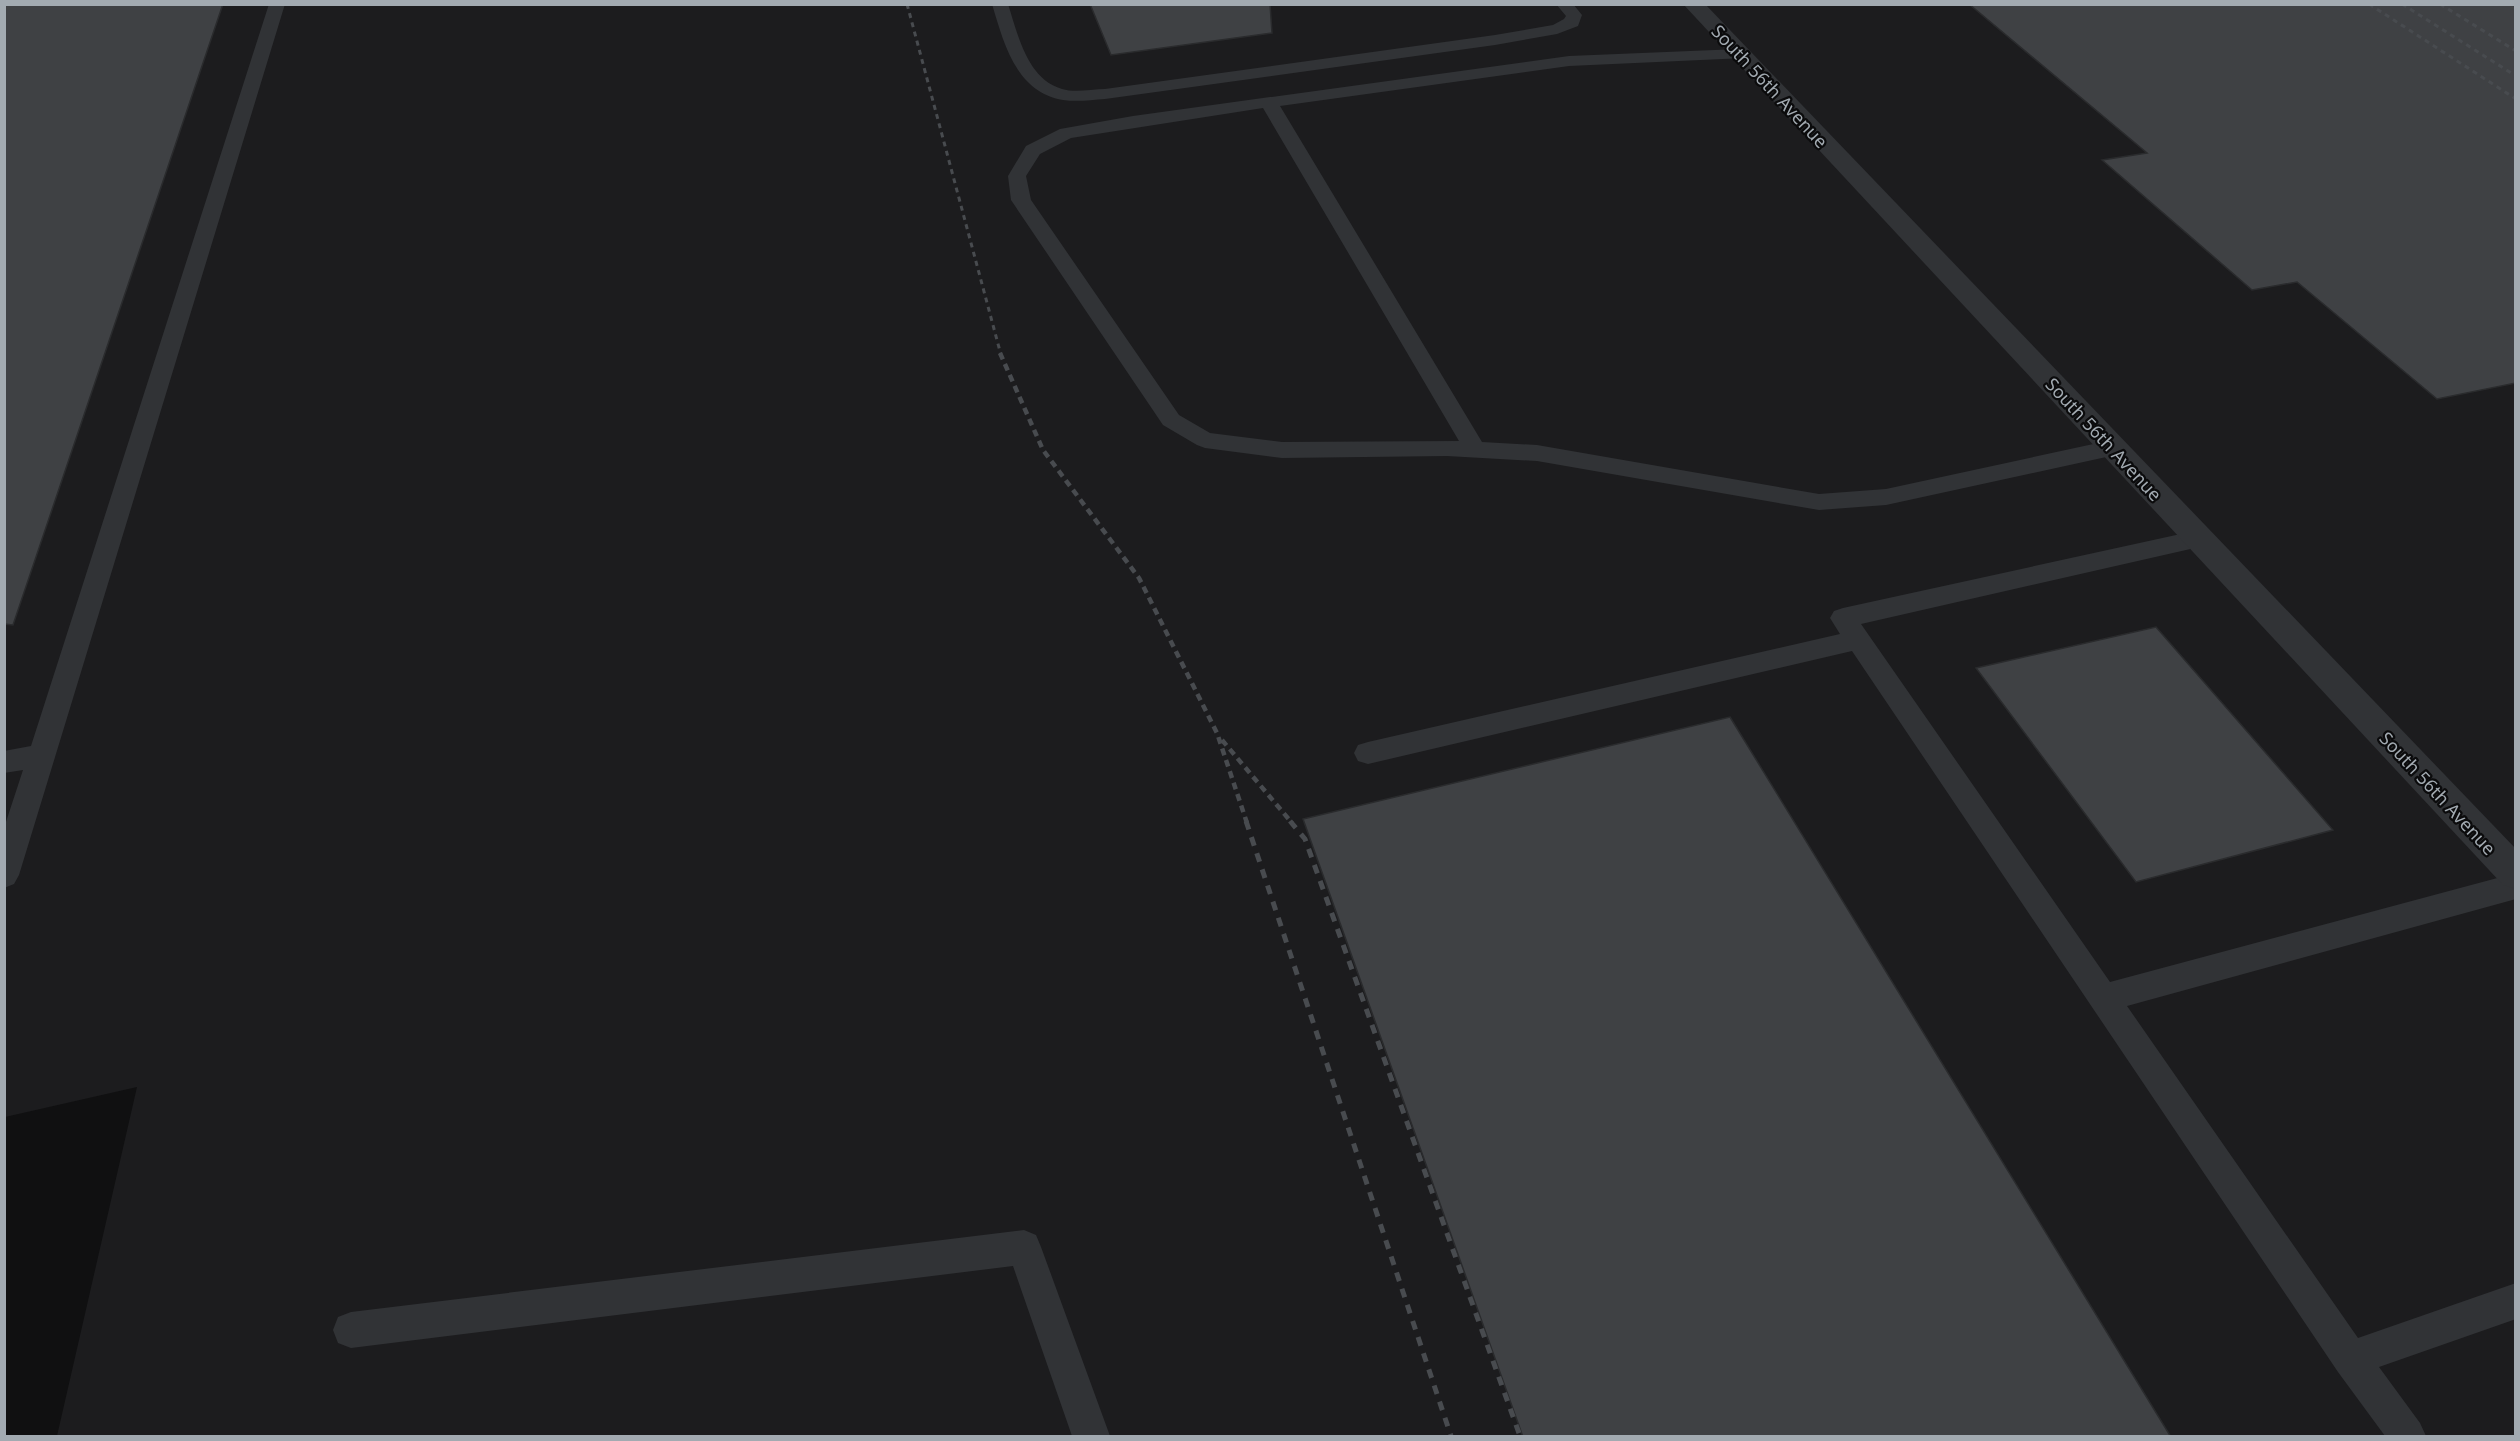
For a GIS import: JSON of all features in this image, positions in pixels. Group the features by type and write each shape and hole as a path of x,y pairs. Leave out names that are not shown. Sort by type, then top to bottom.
{"street":[{"name":"South 56th Avenue","path":"1693,4 2516,874"}],"lane":[{"path":"4,874 277,4"},
{"path":"1000,4 1018,58 1032,80 1055,93 1077,95 1105,94 1298,68 1546,31 1572,22 1574,15 1564,4"},
{"path":"1739,54 1569,60 1133,121 1066,134 1033,150 1017,176 1021,200 1171,420 1205,440 1282,450 1475,449 1537,453 1819,502 1886,497 2112,448"},
{"path":"1269,103 1475,449"},
{"path":"2199,539 1843,618 2351,1359 2407,1437"},
{"path":"1368,753 1858,640"},
{"path":"4,762 42,755"},
{"path":"2104,999 2516,886"},
{"path":"351,1330 1024,1246 1091,1437"},
{"path":"2351,1359 2516,1301"}],"shaded area":[{"path":"4,5 2515,5 2515,1436 57,1436 137,1087 5,1117"}],"building":[{"path":"4,4 223,4 13,625 4,624"},
{"path":"1090,4 1270,4 1272,33 1111,55"},
{"path":"1969,4 2516,4 2516,383 2437,399 2297,282 2252,290 2102,160 2147,153"},
{"path":"2156,627 2333,830 2136,882 1976,668"},
{"path":"1730,717 2171,1437 1523,1437 1303,819"}],"railway":[{"path":"907,4 1001,355"},
{"path":"2369,4 2516,99"},
{"path":"2402,4 2516,76"},
{"path":"2440,4 2516,51"},
{"path":"1000,353 1043,450 1139,578 1217,733 1247,823"},
{"path":"1222,740 1292,823"},
{"path":"1246,821 1451,1436"},
{"path":"1290,821 1305,839 1520,1436"}]}
